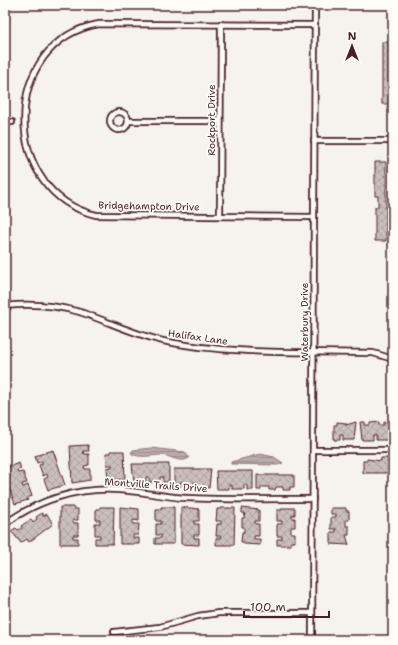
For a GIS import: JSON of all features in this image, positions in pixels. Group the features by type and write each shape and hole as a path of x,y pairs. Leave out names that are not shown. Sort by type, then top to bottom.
{"street":[{"name":"Waterbury Drive","path":"312,640 315,5"},
{"path":"49,44 76,29 99,24 315,25"},
{"name":"Rockport Drive","path":"220,216 221,24"},
{"path":"119,111 125,114 128,121 125,127 118,130 111,126 109,120 113,113 119,111"},
{"path":"12,116 12,129"},
{"path":"128,121 220,121"},
{"path":"5,122 12,122"},
{"path":"314,141 393,141"},
{"name":"Bridgehampton Drive","path":"53,198 73,209 96,215 314,217"},
{"name":"Halifax Lane","path":"5,306 27,304 64,308 147,338 189,346 232,350 374,353 393,359"},
{"path":"313,450 393,450"},
{"name":"Montville Trails Drive","path":"5,524 28,509 47,501 92,490 127,490 186,498 313,499"},
{"path":"114,632 160,627 198,616 219,613 312,613"}],"shaded area":[{"path":"151,448 185,452 189,458 186,460 179,460 162,455 137,456 131,453 133,450"},
{"path":"260,454 274,457 283,463 278,465 231,464 231,462"}],"building":[{"path":"382,42 393,42 393,104 382,104"},
{"path":"375,162 386,162 386,241 375,241 375,207 378,207 378,196 375,196"},
{"path":"337,422 346,423 346,425 356,422 354,440 343,440 343,435 340,435 340,440 334,440 334,425 337,425"},
{"path":"360,422 365,422 365,425 370,425 370,423 379,422 379,425 384,425 384,422 393,422 393,440 391,440 391,435 388,435 388,440 376,440 376,435 373,435 373,440 362,440"},
{"path":"88,445 89,451 83,451 84,454 89,454 89,465 84,466 85,469 90,469 90,480 72,483 70,446"},
{"path":"53,450 65,485 48,490 44,479 48,477 47,474 43,476 39,465 43,464 42,461 37,463 35,456"},
{"path":"110,451 124,451 125,480 108,479 107,468 112,467 112,465 107,465 106,453 111,453"},
{"path":"381,458 388,458 388,461 393,461 393,473 363,473 363,461 367,461 367,459 381,461"},
{"path":"19,463 21,469 17,470 18,473 23,472 27,483 22,484 23,487 28,485 32,496 27,498 28,500 15,504 5,476 5,468"},
{"path":"132,464 169,464 169,482 163,482 163,477 160,477 160,482 149,482 149,477 146,477 146,482 134,482"},
{"path":"174,469 211,469 209,488 197,487 197,482 194,482 194,487 183,487 183,482 180,482 180,487 174,487"},
{"path":"216,471 253,471 253,490 247,490 247,485 244,485 244,489 232,489 232,485 229,485 229,489 217,489"},
{"path":"257,475 294,475 294,487 290,487 290,490 283,490 283,487 276,487 275,490 269,490 269,487 261,487 261,490 257,490"},
{"path":"60,507 73,507 73,509 78,509 78,520 73,520 73,523 78,523 78,535 73,535 73,538 78,538 78,544 60,544"},
{"path":"100,507 114,507 113,544 95,544 95,538 100,538 100,535 95,535 95,523 100,523 100,520 96,520 96,509 100,509"},
{"path":"120,507 139,509 139,521 133,520 133,524 139,524 138,535 133,535 133,538 139,538 139,544 120,544"},
{"path":"161,507 174,507 174,544 155,544 155,538 161,538 161,535 156,535 156,524 161,524 161,521 156,521 156,509 161,509"},
{"path":"181,507 199,509 199,521 194,521 194,524 199,524 199,535 194,535 194,538 199,538 199,545 181,544"},
{"path":"235,508 234,545 216,545 216,538 221,538 221,536 216,536 217,524 221,524 221,521 216,521 217,509"},
{"path":"242,508 259,510 259,521 255,521 255,524 259,524 259,536 254,536 254,539 260,539 260,545 244,544 244,542 241,542 242,532 244,532 244,527 242,527 242,518 244,518 245,513 242,513"},
{"path":"282,508 295,508 295,515 292,515 292,518 295,518 295,527 291,527 291,533 295,533 295,542 291,542 291,545 277,545 277,539 282,539 282,536 277,536 277,524 282,524 282,521 277,521 277,510 282,510"},
{"path":"331,508 346,508 346,511 349,511 349,520 346,520 346,526 349,526 349,535 346,535 349,545 331,544 331,532 336,532 336,529 331,529 331,517 336,517 336,514 331,514"},
{"path":"42,513 43,516 47,514 53,524 29,542 27,539 21,543 11,531 16,528 18,530 22,528 21,526 31,519 33,522 37,519 36,517"}]}
